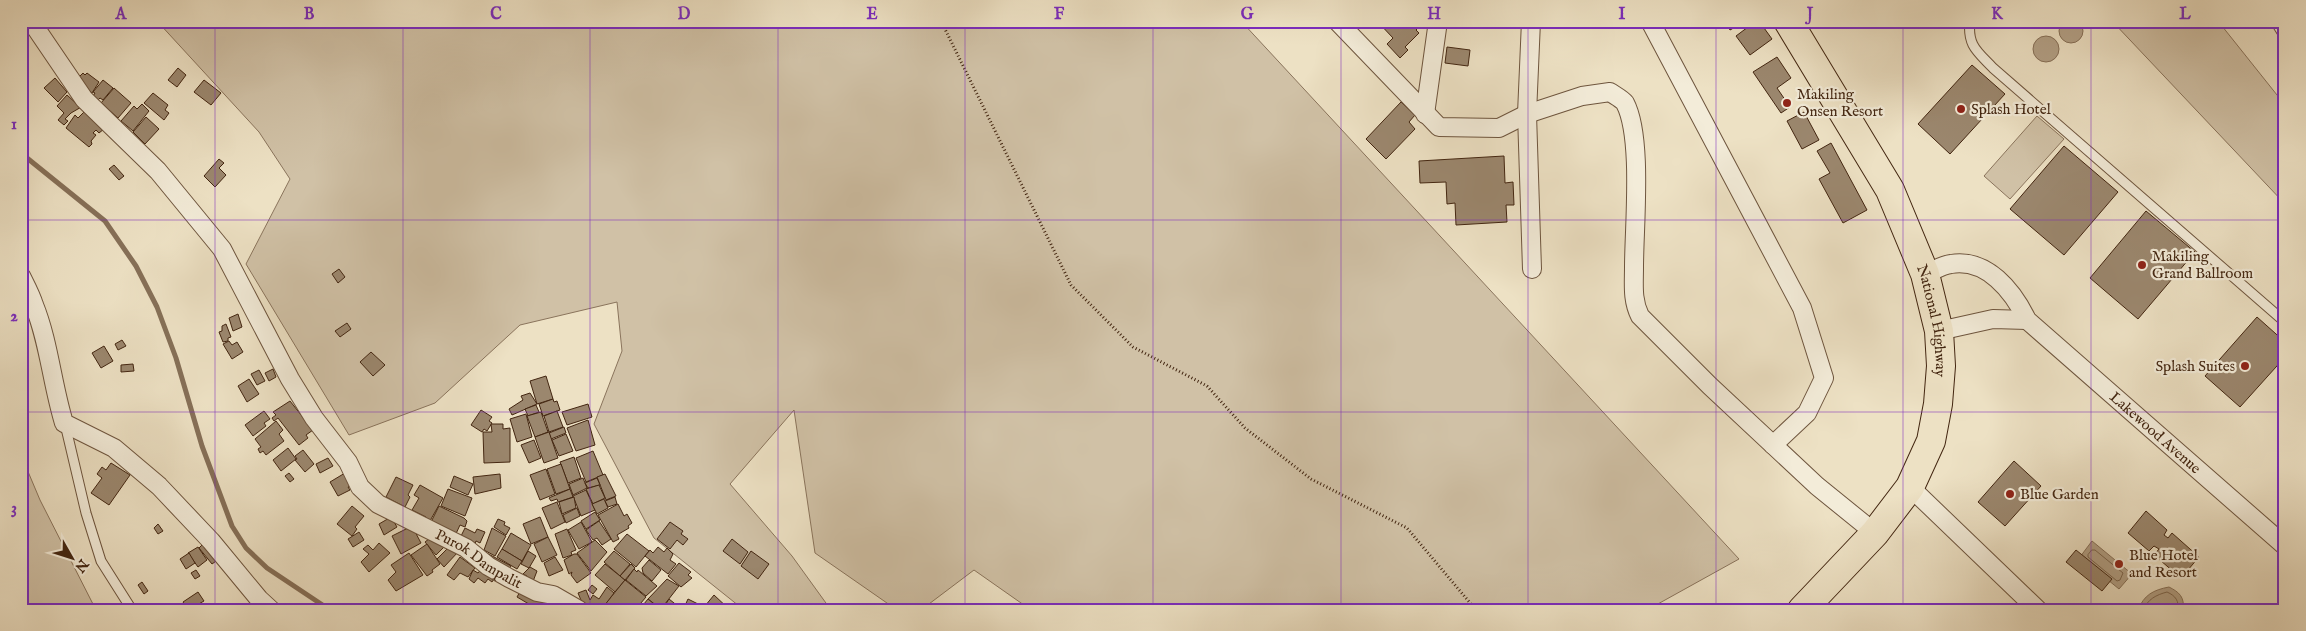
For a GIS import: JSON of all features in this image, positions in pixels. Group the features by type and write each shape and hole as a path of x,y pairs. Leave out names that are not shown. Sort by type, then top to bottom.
{"main road":[{"name":"National Highway","path":"1788,21 1890,190 1925,274 1939,331 1941,366 1938,404 1931,441 1910,487 1875,533 1802,610"}],"street":[{"name":"Purok Dampalit","path":"31,21 84,99 158,170 222,249 290,379 314,418 348,462 360,487 378,504 466,548 488,566 509,578 537,592 553,595 579,610"},
{"path":"1337,21 1439,127 1499,128 1526,114 1582,96 1610,92 1624,102 1631,121 1636,168 1634,303 1640,316 1817,486 1875,533"},
{"path":"1425,114 1438,21"},
{"path":"1531,21 1526,114 1532,269"},
{"path":"1650,21 1802,308 1824,378 1807,413 1773,445"},
{"name":"Lakewood Avenue","path":"1925,274 1951,264 1975,265 1991,274 2007,287 2027,320 2285,546"},
{"path":"21,276 35,306 47,352 54,391 64,423 114,448 159,486 211,541 259,599 271,610"},
{"path":"1939,331 1993,319 2027,320"},
{"path":"1910,487 2038,610"}],"lane":[{"path":"1970,21 1969,34 1973,46 1993,68 2285,322"},
{"path":"2274,21 2285,36"},
{"path":"2285,382 2285,387"},
{"path":"64,423 86,513 101,561 132,610"}],"path":[{"path":"941,21 1071,286 1133,347 1207,386 1245,428 1311,479 1408,528 1476,610"}],"shaded area":[{"path":"157,21 1241,21 1739,559 1647,610 1031,610 974,570 921,610 897,610 815,553 794,410 730,484 792,556 831,610 744,610 654,538 594,424 622,351 617,302 520,325 435,403 349,435 246,264 290,179 259,132"},
{"path":"2112,21 2218,21 2285,105 2285,204"},
{"path":"2037,116 2064,139 2010,199 1984,176"},
{"path":"21,455 40,500 96,610 21,610"}],"water":[{"path":"2071,19 2080,22 2083,31 2080,40 2071,43 2062,40 2059,31 2062,22"},
{"path":"2046,36 2055,40 2059,49 2055,58 2046,62 2037,58 2033,49 2037,40"},
{"path":"2092,541 2132,574 2119,589 2080,557"},
{"path":"2169,587 2180,596 2183,602 2183,610 2138,610 2143,600 2150,594"}],"building":[{"path":"1377,21 1405,21 1408,24 1410,21 1423,23 1416,30 1419,33 1405,47 1408,50 1400,58 1387,44 1393,38"},
{"path":"1725,21 1746,21 1730,30"},
{"path":"1756,21 1759,21 1772,39 1750,55 1736,36"},
{"path":"1447,47 1470,50 1468,66 1445,63"},
{"path":"1777,57 1791,78 1777,88 1790,107 1781,113 1753,72"},
{"name":"Splash Hotel","path":"1972,65 2005,94 1950,154 1918,124"},
{"path":"178,68 186,75 177,87 168,80"},
{"path":"83,73 85,75 87,73 99,82 92,93 80,81 82,79 79,77"},
{"path":"55,78 67,92 58,102 44,88"},
{"path":"103,80 113,88 103,100 100,98 98,100 93,96 95,93 93,92"},
{"path":"204,80 221,93 211,105 194,92"},
{"path":"114,88 131,103 118,118 101,103"},
{"path":"153,93 168,105 165,110 169,113 164,120 144,103"},
{"path":"67,95 78,105 83,106 65,119 68,121 64,125 58,120 64,113 57,106"},
{"path":"1401,102 1415,115 1409,122 1415,129 1386,159 1366,139"},
{"path":"142,104 149,111 133,131 121,121 134,106 137,109"},
{"path":"86,110 104,129 99,133 96,130 93,133 96,135 89,147 66,128 75,115 78,118"},
{"path":"1804,112 1819,140 1802,149 1787,121"},
{"path":"146,117 159,129 145,144 133,132"},
{"path":"1831,143 1867,210 1843,223 1819,179 1830,173 1817,151"},
{"path":"2064,146 2118,192 2064,255 2010,209"},
{"path":"1504,156 1505,183 1513,182 1514,205 1506,205 1507,222 1456,225 1455,203 1447,204 1446,182 1420,183 1419,161"},
{"path":"219,159 224,163 219,168 226,175 215,187 204,176"},
{"path":"114,165 124,176 119,180 109,169"},
{"name":"Makiling Grand Ballroom","path":"2146,211 2195,252 2138,319 2090,278"},
{"path":"339,269 345,277 338,283 332,274"},
{"path":"238,314 242,327 233,331 229,318"},
{"name":"Splash Suites","path":"2257,317 2285,342 2285,357 2240,407 2205,376"},
{"path":"347,323 351,329 340,337 335,331"},
{"path":"226,324 231,337 228,338 228,341 223,342 219,332 222,331 222,326"},
{"path":"122,340 126,346 118,350 115,344"},
{"path":"229,341 232,345 237,342 243,352 232,359 223,344"},
{"path":"104,346 113,361 101,368 92,353"},
{"path":"371,352 385,365 373,376 360,362"},
{"path":"133,364 134,371 121,372 121,365"},
{"path":"273,369 276,377 269,381 265,373"},
{"path":"259,370 265,381 257,385 251,374"},
{"path":"546,376 553,399 537,404 530,381"},
{"path":"249,379 259,394 247,402 238,386"},
{"path":"530,393 537,404 512,415 509,409 523,400 521,396"},
{"path":"553,399 554,402 557,401 560,410 543,416 539,404"},
{"path":"290,401 313,430 306,435 308,438 299,445 278,418 274,421 272,418 276,415 273,412"},
{"path":"588,404 592,417 567,425 562,412"},
{"path":"536,405 539,412 528,416 525,409"},
{"path":"481,410 492,417 489,421 492,423 487,431 484,429 482,432 471,425"},
{"path":"264,411 270,419 264,423 266,426 253,436 245,425"},
{"path":"557,411 563,427 549,432 544,416"},
{"path":"541,412 548,432 535,437 527,416"},
{"path":"526,414 532,437 517,442 510,419"},
{"path":"588,420 595,445 576,451 567,428"},
{"path":"276,421 283,430 279,434 284,441 266,455 263,451 260,453 258,449 261,447 255,439"},
{"path":"491,424 503,424 503,429 510,428 510,462 484,463 483,432 492,432"},
{"path":"564,427 566,433 551,439 549,433"},
{"path":"549,432 558,458 544,463 535,437"},
{"path":"566,434 573,451 559,456 552,440"},
{"path":"534,440 541,458 529,463 521,445"},
{"path":"288,448 296,459 281,471 273,460"},
{"path":"303,450 314,464 305,472 295,460 297,459 295,456"},
{"path":"593,451 603,475 586,482 576,458"},
{"path":"574,457 581,478 568,483 560,462"},
{"path":"328,458 333,466 320,473 316,464"},
{"name":"Blue Garden","path":"2014,461 2041,486 2005,526 1978,502"},
{"path":"111,463 130,475 109,505 91,493 102,478 97,474 102,467 106,470"},
{"path":"561,464 570,489 556,494 547,469"},
{"path":"546,469 555,494 540,500 530,475"},
{"path":"289,473 294,479 290,482 285,476"},
{"path":"345,473 352,485 348,487 350,490 338,496 330,482"},
{"path":"500,474 501,488 475,494 473,477"},
{"path":"605,474 616,496 606,500 597,477"},
{"path":"454,476 473,484 468,495 450,487"},
{"path":"396,477 413,485 405,507 386,497"},
{"path":"583,478 587,488 573,495 569,484"},
{"path":"597,478 600,485 588,488 585,483"},
{"path":"420,485 443,498 427,526 422,524 426,517 412,510 419,498 414,495"},
{"path":"599,485 605,498 593,504 586,489"},
{"path":"448,489 472,498 465,516 441,506"},
{"path":"570,489 573,497 558,502 557,499 551,501 549,498 551,497"},
{"path":"586,490 595,510 581,516 573,496"},
{"path":"574,497 576,508 562,514 559,502"},
{"path":"615,497 617,504 608,507 605,501"},
{"path":"604,499 608,508 597,514 592,504"},
{"path":"557,502 565,522 551,529 542,508"},
{"path":"618,504 624,516 627,514 632,523 628,526 629,528 617,535 619,539 613,542 598,515"},
{"path":"352,506 364,516 355,527 357,529 352,536 337,524"},
{"path":"439,506 467,521 465,527 460,525 454,538 431,522"},
{"path":"577,508 580,516 566,523 563,515"},
{"path":"2146,511 2167,530 2164,535 2168,538 2172,533 2199,557 2181,578 2154,555 2159,549 2154,546 2149,551 2128,533"},
{"path":"595,512 600,520 586,529 581,521"},
{"path":"391,517 397,527 384,535 379,524"},
{"path":"540,517 548,537 531,544 523,524"},
{"path":"498,519 505,522 504,525 510,528 506,535 494,527"},
{"path":"599,521 611,539 602,545 597,538 593,540 586,530"},
{"path":"581,522 592,542 579,549 568,530"},
{"path":"670,522 683,531 681,534 688,539 683,545 677,540 670,549 657,539"},
{"path":"158,524 163,531 158,534 154,528"},
{"path":"412,526 421,543 401,554 392,536"},
{"path":"465,528 475,533 477,529 485,532 480,543 476,541 473,549 458,542"},
{"path":"492,528 506,536 495,556 484,550"},
{"path":"567,529 576,550 571,552 572,555 563,558 555,534"},
{"path":"359,532 364,540 353,547 348,539"},
{"path":"511,533 531,545 522,561 502,549"},
{"path":"627,534 649,551 636,567 614,549"},
{"path":"434,535 446,545 436,555 425,542"},
{"path":"548,537 557,555 542,562 534,544"},
{"path":"732,539 748,552 740,564 723,551"},
{"path":"595,540 607,552 591,571 577,553"},
{"path":"379,543 390,553 369,572 361,562 369,554 363,549 368,545 373,550"},
{"path":"203,544 219,559 212,564 199,548"},
{"path":"427,544 440,564 427,576 411,555"},
{"path":"450,546 459,551 444,567 437,559"},
{"path":"198,547 207,560 198,567 188,553"},
{"path":"658,547 664,552 667,548 673,554 670,560 676,564 668,574 645,556 650,550 653,553"},
{"path":"479,549 511,566 506,574"},
{"path":"502,549 522,561 517,569 497,557"},
{"path":"2076,550 2112,579 2102,591 2066,562"},
{"path":"528,551 536,556 529,568 521,564"},
{"path":"614,551 630,564 620,576 604,562"},
{"path":"751,551 769,564 758,579 741,566"},
{"path":"189,553 195,563 186,569 180,559"},
{"path":"409,553 423,575 396,591 388,580 396,572 391,565"},
{"path":"577,554 591,573 577,583 571,575 572,572 569,574 564,560"},
{"path":"460,557 475,568 468,577 460,573 454,580 447,575"},
{"path":"555,557 563,570 549,576 544,563"},
{"path":"649,560 661,570 652,581 643,573 642,568"},
{"path":"679,563 691,572 688,575 692,578 681,587 668,576"},
{"path":"605,564 625,580 615,592 595,575"},
{"path":"631,564 635,568 625,580 620,576"},
{"path":"483,567 496,576 492,582 488,579 485,583 478,578 474,583 469,579 473,570 478,573"},
{"path":"530,567 537,571 532,584 524,580 527,576 523,574"},
{"path":"634,569 637,572 638,570 657,586 646,596 626,580"},
{"path":"196,570 200,576 195,579 191,573"},
{"path":"667,579 679,586 661,609 648,599"},
{"path":"625,580 646,597 635,610 604,610 602,608"},
{"path":"142,582 148,591 144,594 138,585"},
{"path":"592,585 597,589 593,594 588,590"},
{"path":"607,587 614,593 601,610 591,610 583,605 578,593 586,590 590,600 593,595 599,599"},
{"path":"521,590 547,599 542,609 540,608 539,610 517,597"},
{"path":"198,592 204,601 188,610 183,602"},
{"path":"714,595 730,610 709,610 705,606"},
{"path":"550,597 563,610 548,610 544,607"},
{"path":"648,599 661,610 639,610"},
{"path":"669,599 679,607 676,610 662,610"},
{"path":"688,599 702,606 700,610 683,610"}],"waterway":[{"path":"21,148 27,158 105,221 136,266 157,307 176,358 202,446 232,526 246,548 267,568 330,610"}],"place":[{"name":"Makiling Onsen Resort","path":"1787,103"},
{"name":"Splash Hotel","path":"1961,109"},
{"name":"Makiling Grand Ballroom","path":"2142,265"},
{"name":"Splash Suites","path":"2245,366"},
{"name":"Blue Garden","path":"2010,494"},
{"name":"Blue Hotel and Resort","path":"2119,564"}]}
